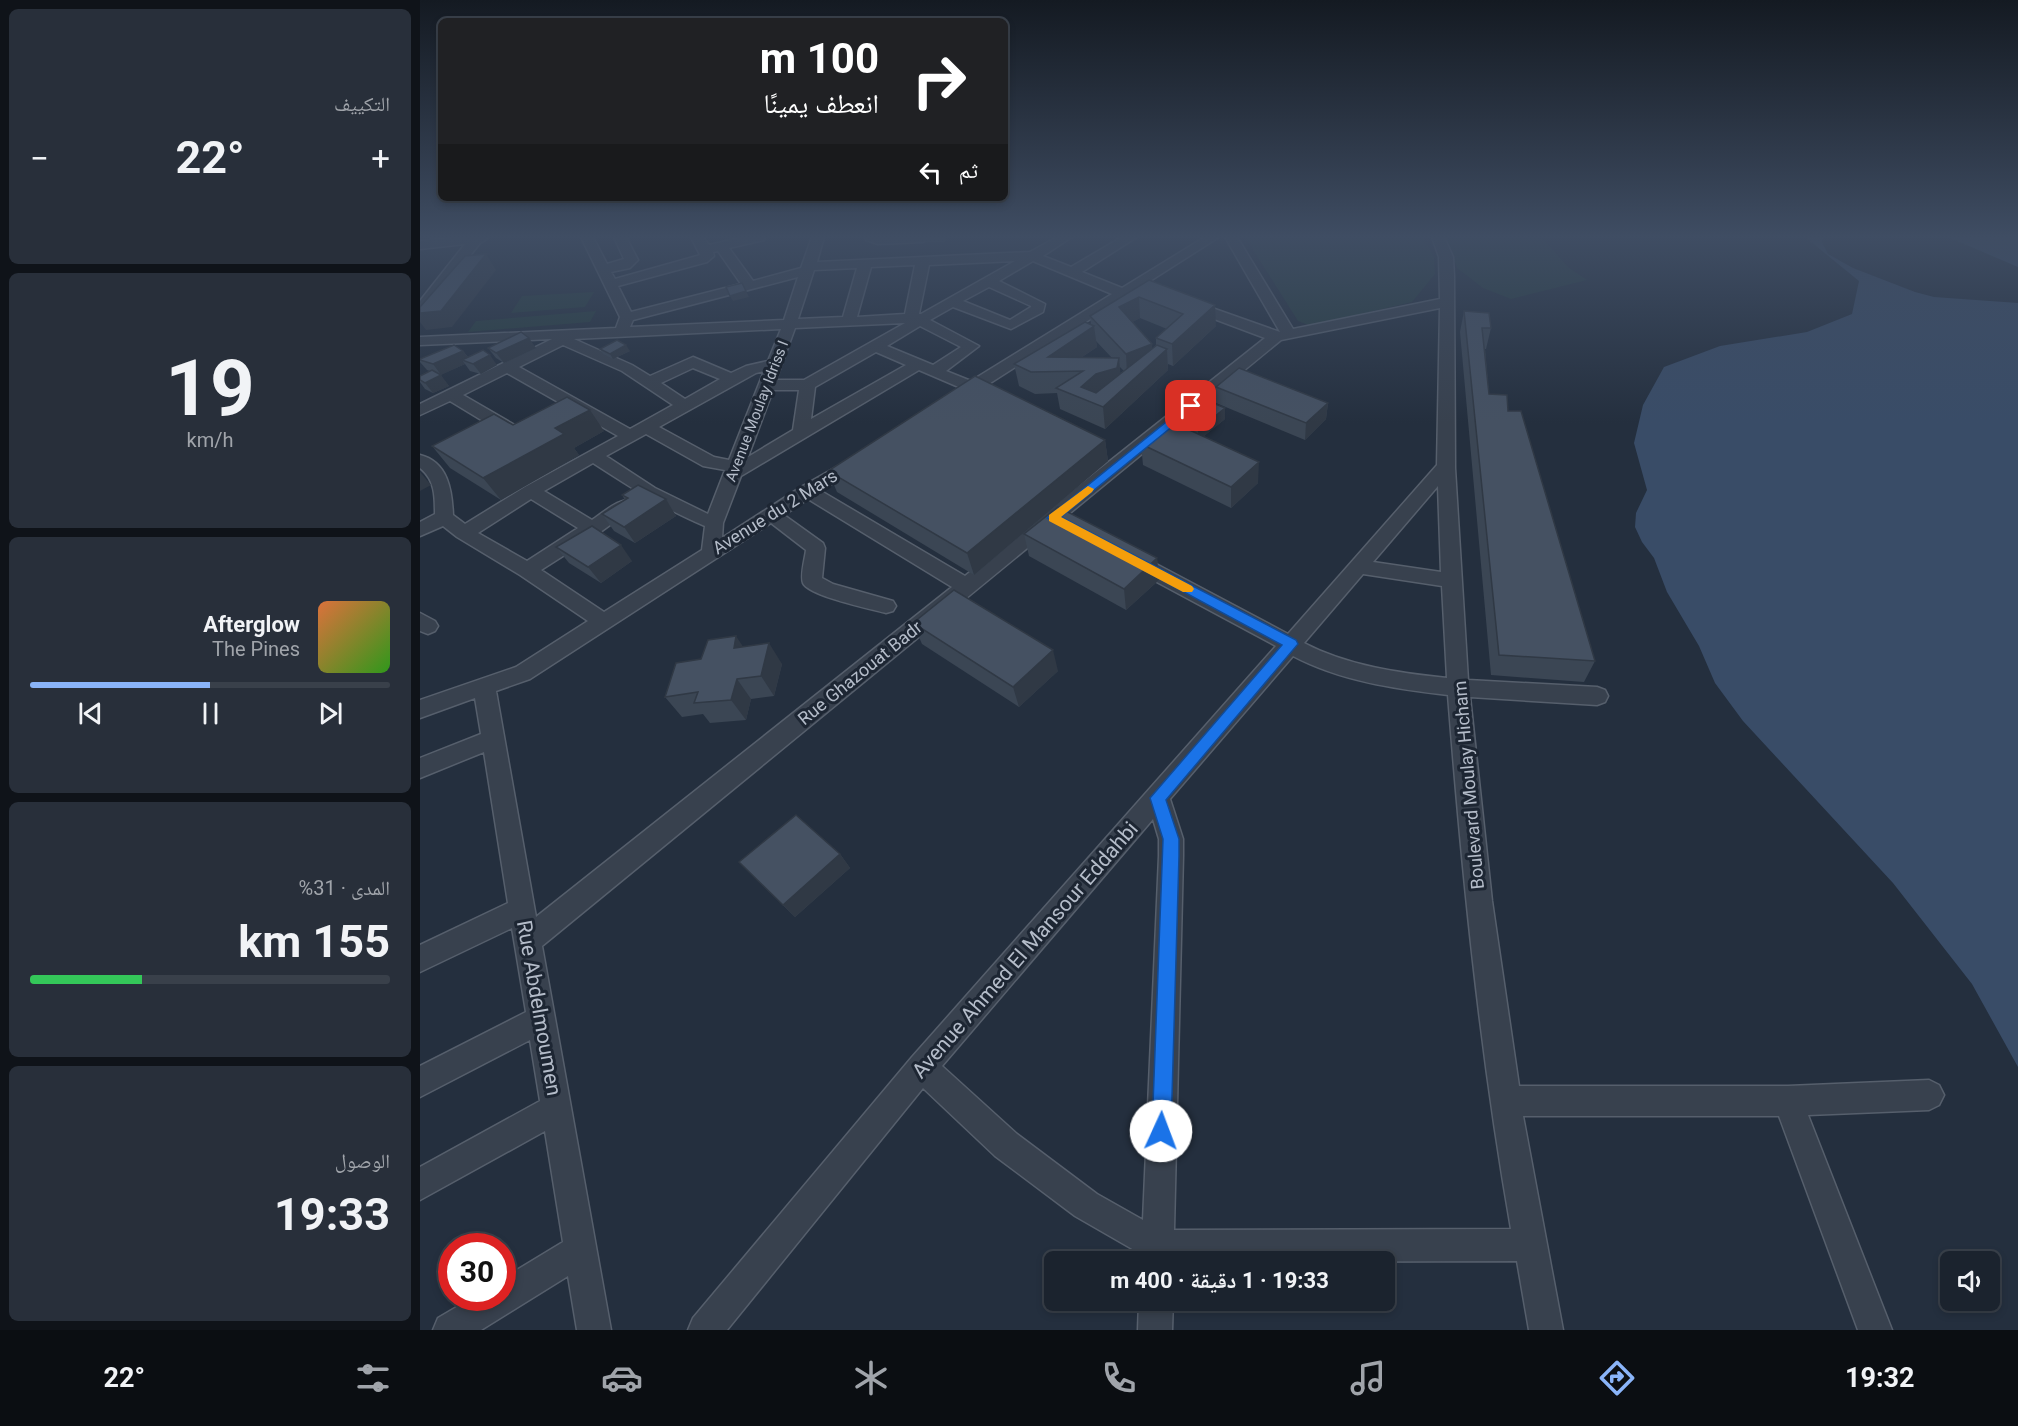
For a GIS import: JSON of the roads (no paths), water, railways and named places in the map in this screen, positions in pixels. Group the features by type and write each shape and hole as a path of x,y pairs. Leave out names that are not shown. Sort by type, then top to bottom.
{"street":[{"path":"616,299 625,324"},
{"path":"420,341 578,332 625,324 702,299"},
{"name":"Avenue Moulay Idriss I","path":"711,552 714,523 797,299"},
{"path":"849,321 855,299"},
{"path":"917,319 918,299"},
{"path":"765,385 807,385 917,319 957,299"},
{"path":"952,302 1011,325 1038,309 1038,304 1027,299"},
{"path":"944,406 1113,299"},
{"path":"1264,299 1283,335"},
{"path":"1179,301 1283,335 1447,302"},
{"name":"Boulevard Moulay Hicham","path":"1447,302 1446,466 1459,688 1478,880 1506,1101 1529,1245 1546,1330"},
{"path":"625,324 790,323 917,319 972,346 935,371"},
{"path":"420,410 578,332"},
{"name":"Rue Ghazouat Badr","path":"527,941 1283,335"},
{"path":"563,340 627,368 685,406"},
{"path":"875,346 994,398"},
{"path":"649,383 693,362 732,380"},
{"path":"464,534 531,491 751,369 774,364"},
{"path":"647,427 709,462 735,470 918,364"},
{"path":"508,366 630,436"},
{"path":"801,432 807,385"},
{"path":"451,394 518,434 492,440"},
{"path":"566,420 584,410"},
{"path":"1102,450 1123,461"},
{"name":"Avenue du 2 Mars","path":"420,709 523,673 866,455"},
{"path":"594,456 649,492 680,509 714,523"},
{"path":"433,465 441,479 444,517 464,534 527,570 604,622"},
{"name":"Avenue Ahmed El Mansour Eddahbi","path":"705,1330 922,1067 1446,466"},
{"path":"531,491 593,529"},
{"path":"807,491 968,587"},
{"path":"527,570 649,492"},
{"path":"771,514 816,548 812,581 827,589 885,606"},
{"path":"420,530 444,517"},
{"path":"1053,518 1074,529"},
{"path":"1115,551 1326,661 1375,676 1459,688 1597,696"},
{"path":"1358,566 1453,581"},
{"name":"Rue Abdelmoumen","path":"484,686 594,1330"},
{"path":"420,768 493,740"},
{"path":"1157,1251 1171,856 1171,839 1158,798"},
{"path":"420,959 522,910"},
{"path":"420,1082 540,1020"},
{"path":"922,1067 1014,1152 1153,1251"},
{"path":"1506,1101 1788,1101 1929,1095"},
{"path":"1788,1101 1875,1330"},
{"path":"420,1184 555,1109"},
{"path":"1281,1251 1529,1245"},
{"path":"450,1330 579,1251"},
{"path":"1155,1330 1156,1311"}],"water":[{"path":"1855,299 1963,299 2018,303 2018,1067 1972,984 1893,883 1743,721 1715,683 1699,646 1667,592 1654,558 1642,542 1635,527 1636,513 1647,490 1634,443 1643,405 1664,367 1720,346 1807,332 1852,314"}]}
